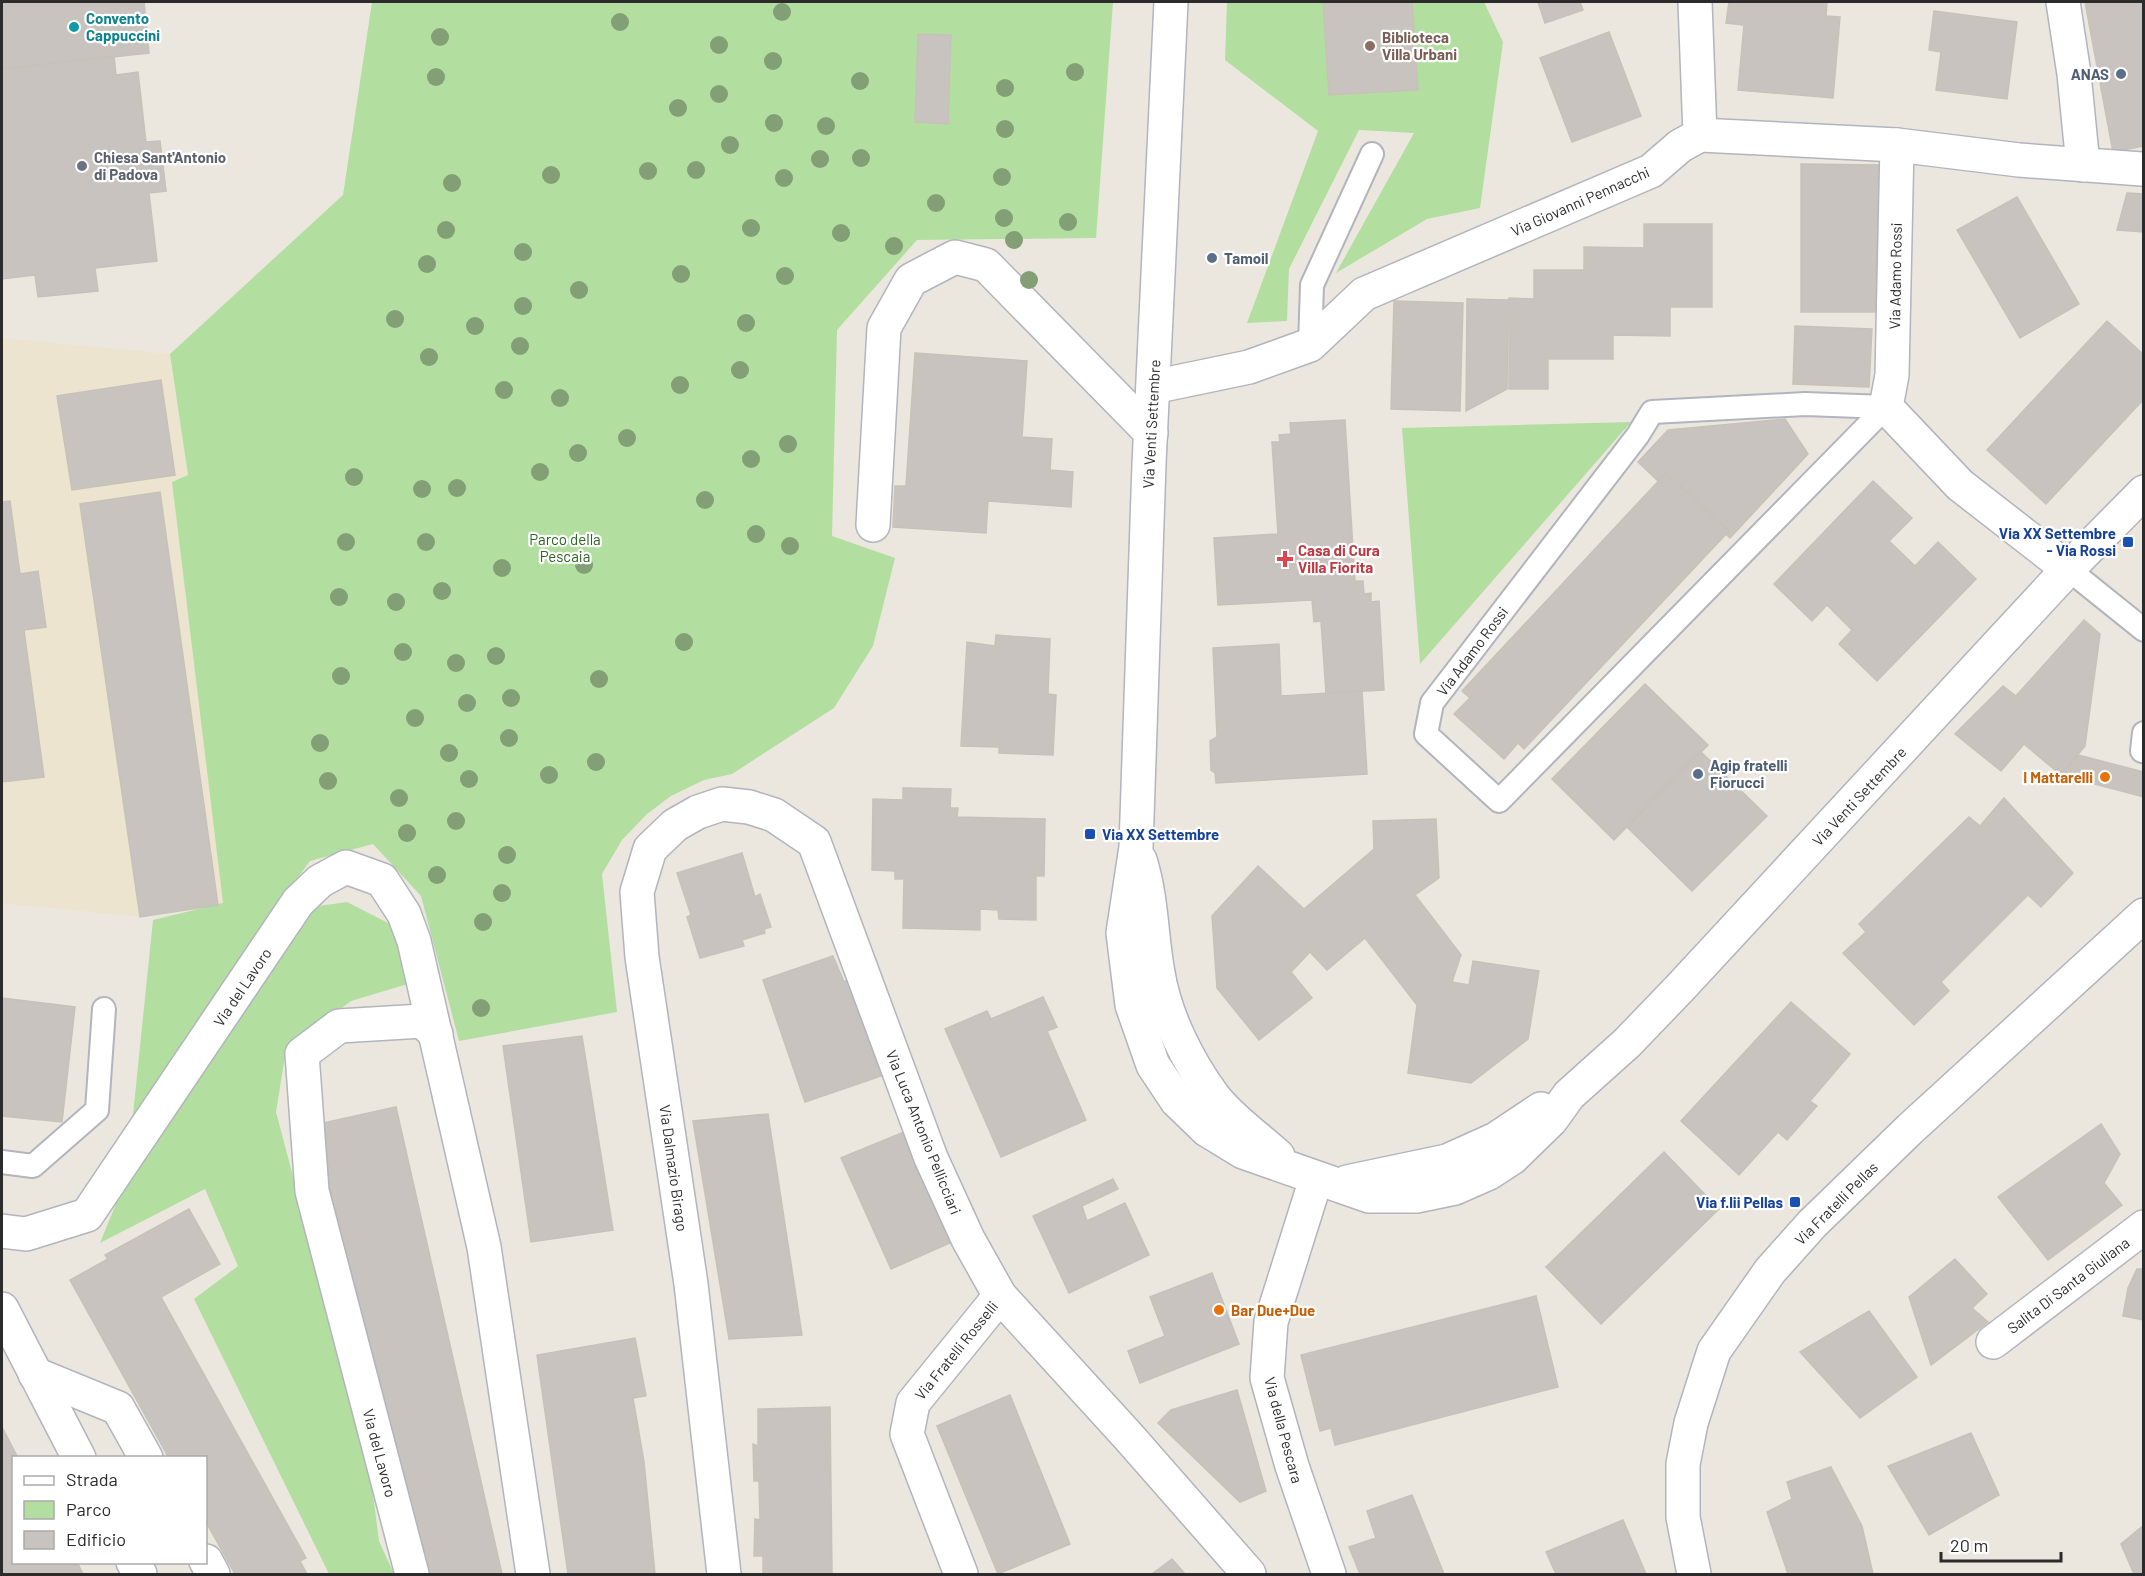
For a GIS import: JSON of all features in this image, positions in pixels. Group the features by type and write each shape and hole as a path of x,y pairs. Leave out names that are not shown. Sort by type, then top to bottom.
{"street":[{"name":"Via Venti Settembre","path":"1171,2 1151,433 1136,847 1149,888 1158,974 1172,1018 1190,1060 1215,1098 1315,1177 1448,1161 1496,1138 1534,1113 1569,1095 1627,1043 1679,989 2068,569 2144,492"},
{"path":"1695,2 1700,135 1897,145 2019,160 2142,169"},
{"path":"2063,2 2074,74 2082,165"},
{"name":"Via Giovanni Pennacchi","path":"1153,387 1249,367 1310,345 1364,294 1651,171 1680,146 1700,135"},
{"name":"Via Adamo Rossi","path":"1886,407 1892,375 1897,145"},
{"path":"873,525 884,328 911,280 955,257 986,265 1151,433"},
{"path":"1886,407 1960,485 2068,569"},
{"name":"Via Luca Antonio Pellicciari","path":"722,804 749,807 774,814 814,842 931,1158 968,1239 1000,1296 1128,1436 1249,1575"},
{"name":"Via Dalmazio Birago","path":"722,804 698,812 675,825 650,849 637,892 642,957 691,1284 724,1575"},
{"name":"Via del Lavoro","path":"2,1231 27,1234 87,1215 298,902 320,881 346,867 382,880 404,914 414,941 484,1247 533,1575"},
{"name":"Via Fratelli Pellas","path":"1694,1575 1683,1517 1683,1464 1691,1423 1714,1351 1770,1271 1812,1224 1910,1129 2144,915"},
{"name":"Via del Lavoro","path":"412,1575 312,1191 302,1054 339,1026 422,1021 436,1034"},
{"name":"Via della Pescara","path":"1315,1177 1271,1322 1267,1378 1292,1466 1329,1575"},
{"name":"Salita Di Santa Giuliana","path":"1993,1342 2144,1227"},
{"name":"Via Fratelli Rosselli","path":"961,1575 907,1434 913,1403 1000,1296"},
{"path":"2,1309 78,1456"},
{"path":"35,1374 118,1408 145,1456"}],"lane":[{"path":"1310,345 1312,285 1372,154"},
{"name":"Via Adamo Rossi","path":"1805,404 1886,407 1499,801 1426,734 1432,703 1638,435 1652,412 1805,404"},
{"path":"2068,569 2144,630"},
{"path":"2,1162 33,1166 97,1110 104,1009"}],"shaded area":[{"path":"2,338 170,354 188,475 172,482 223,904 140,917 2,903"}],"green space":[{"name":"Parco della Pescaia","path":"372,2 1113,2 1096,238 917,240 837,330 832,536 895,558 873,646 834,708 732,774 704,780 671,796 647,814 622,840 602,874 617,1012 459,1041 421,896 373,844 310,861 249,945 131,1134 153,920 223,903 172,482 188,475 170,354 343,195"},
{"path":"1227,2 1484,2 1503,42 1480,208 1427,219 1336,273 1414,133 1359,130 1289,269 1287,321 1247,323 1318,131 1225,60"},
{"path":"1631,422 1420,664 1402,428"},
{"path":"347,902 394,926 411,983 351,1001 286,1050 276,1112 369,1463 379,1541 394,1574 329,1574 194,1299 238,1266 205,1189 100,1243 126,1179 311,907"}],"building":[{"name":"Convento Cappuccini","path":"2,2 144,2 149,53 2,69"},
{"name":"Biblioteca Villa Urbani","path":"1323,2 1412,2 1418,90 1329,95"},
{"path":"1538,2 1580,2 1583,10 1545,23"},
{"path":"1729,2 1827,2 1826,16 1840,17 1833,98 1738,90 1744,25 1726,23"},
{"name":"ANAS","path":"2085,2 2144,2 2144,146 2113,152"},
{"path":"1934,11 2017,22 2007,99 1936,90 1941,52 1929,50"},
{"path":"1609,32 1641,116 1572,142 1540,58"},
{"path":"918,34 951,35 948,124 915,122"},
{"name":"Chiesa Sant'Antonio di Padova","path":"114,56 116,75 138,72 146,142 160,141 166,191 149,193 157,261 95,268 98,291 38,297 35,275 2,279 2,69"},
{"path":"1801,164 1881,165 1881,312 1801,312"},
{"path":"2127,193 2144,194 2144,232 2117,230"},
{"path":"2017,197 2079,304 2020,338 1957,230"},
{"path":"1644,224 1712,224 1712,307 1670,307 1670,336 1613,335 1613,359 1548,359 1548,389 1509,389 1509,298 1534,299 1534,270 1584,270 1584,247 1644,248"},
{"path":"1467,299 1508,300 1507,389 1466,411"},
{"path":"1394,301 1463,303 1460,411 1391,409"},
{"path":"2107,321 2144,355 2144,399 2046,504 1987,450"},
{"path":"1795,326 1872,329 1869,387 1793,384"},
{"path":"915,353 1027,361 1022,437 1052,439 1050,470 1073,472 1071,507 988,501 986,533 893,527 895,486 906,486"},
{"path":"161,380 175,475 72,490 57,396"},
{"path":"1785,419 1808,454 1730,538 1726,534 1729,531 1666,473 1658,481 1638,462 1668,430"},
{"name":"Casa di Cura Villa Fiorita","path":"1345,420 1355,581 1363,581 1364,594 1371,593 1371,602 1379,601 1384,690 1326,693 1321,621 1314,622 1312,600 1218,605 1214,538 1278,534 1272,442 1280,442 1279,435 1291,434 1290,423"},
{"path":"1666,473 1729,531 1524,749 1518,743 1504,759 1454,714 1470,698 1462,691"},
{"path":"1873,481 1912,518 1889,541 1915,566 1938,542 1976,579 1877,681 1839,644 1852,630 1827,605 1812,621 1774,584"},
{"path":"160,492 218,905 140,917 80,504"},
{"path":"10,501 20,574 38,571 46,627 24,630 44,777 2,782 2,502"},
{"path":"2084,620 2100,634 2085,746 2061,775 2024,744 2001,771 1955,734 2003,686 2016,696"},
{"path":"996,635 1050,639 1048,694 1056,695 1053,755 999,753 999,747 961,746 967,642 995,646"},
{"path":"1279,644 1281,696 1362,691 1367,774 1216,783 1215,773 1211,770 1210,741 1217,737 1213,648"},
{"path":"1645,684 1708,745 1614,840 1552,779"},
{"path":"1700,751 1767,816 1692,891 1627,827"},
{"path":"2078,755 2144,772 2144,797 2061,775"},
{"path":"903,788 951,789 950,808 958,808 957,817 1045,819 1044,876 1036,876 1036,920 999,919 998,910 980,909 980,930 903,928 904,879 895,879 895,871 872,870 873,799 903,800"},
{"path":"2004,798 2073,873 2041,907 2028,895 1941,982 1949,991 1914,1025 1843,953 1866,932 1859,924 1969,817 1980,826"},
{"path":"1436,819 1439,878 1415,895 1461,955 1452,982 1469,985 1473,961 1539,971 1528,1039 1471,1083 1408,1073 1417,1005 1365,938 1327,970 1310,952 1291,972 1312,998 1259,1040 1217,988 1212,916 1258,866 1304,909 1374,849 1373,821"},
{"path":"742,853 755,897 760,894 771,927 764,929 765,933 742,940 744,946 700,958 687,917 691,915 677,873"},
{"path":"833,956 844,982 847,980 855,1002 858,1000 881,1076 805,1102 763,980"},
{"path":"1043,997 1057,1027 1047,1031 1086,1120 1001,1157 945,1029 987,1011 991,1019"},
{"path":"2,998 75,1007 62,1122 2,1116"},
{"path":"1791,1002 1850,1054 1810,1101 1817,1106 1787,1140 1778,1132 1739,1175 1681,1121"},
{"path":"582,1036 613,1230 531,1242 503,1046"},
{"path":"396,1107 502,1574 417,1574 314,1125"},
{"path":"768,1114 802,1335 729,1339 693,1121"},
{"path":"2101,1124 2120,1154 2104,1183 2122,1205 2048,1260 1998,1197"},
{"path":"904,1132 954,1241 891,1269 841,1158"},
{"path":"1664,1152 1719,1209 1601,1324 1546,1267"},
{"path":"1113,1179 1118,1189 1082,1206 1087,1221 1125,1203 1149,1255 1069,1293 1033,1216"},
{"path":"189,1209 220,1264 161,1297 306,1558 300,1561 307,1574 235,1574 207,1524 207,1456 168,1456 70,1280 108,1259 105,1255"},
{"path":"1955,1259 1987,1294 1972,1308 1988,1322 1931,1365 1909,1297"},
{"path":"2137,1269 2144,1269 2144,1320 2123,1316 2128,1288"},
{"path":"1212,1273 1239,1344 1140,1383 1128,1351 1165,1336 1150,1297"},
{"path":"1536,1296 1558,1387 1335,1445 1331,1428 1320,1431 1301,1355"},
{"path":"1869,1311 1917,1377 1860,1418 1800,1352"},
{"path":"635,1338 646,1396 633,1398 644,1462 655,1574 568,1574 537,1355"},
{"path":"1237,1390 1266,1491 1240,1502 1158,1423 1171,1410"},
{"path":"1010,1395 1070,1544 998,1574 937,1426"},
{"path":"830,1407 832,1574 763,1574 763,1556 754,1556 755,1519 760,1520 759,1481 754,1481 753,1444 758,1446 758,1409"},
{"path":"2,1427 17,1456 12,1456 12,1564 78,1564 83,1574 4,1574 2,1570"},
{"path":"1971,1433 1999,1495 1929,1535 1888,1466"},
{"path":"1831,1467 1862,1526 1873,1574 1788,1574 1767,1512 1792,1499 1787,1482"},
{"path":"1412,1495 1444,1574 1360,1574 1349,1547 1376,1538 1367,1511"},
{"path":"1623,1520 1646,1574 1556,1574 1546,1552"},
{"path":"2144,1525 2144,1574 2134,1574 2121,1544"},
{"path":"1172,1559 1185,1574 1152,1574"}],"place":[{"name":"Convento Cappuccini","path":"74,27"},
{"name":"Biblioteca Villa Urbani","path":"1370,46"},
{"name":"ANAS","path":"2121,74"},
{"name":"Chiesa Sant'Antonio di Padova","path":"82,166"},
{"name":"Tamoil","path":"1212,258"},
{"name":"Via XX Settembre - Via Rossi","path":"2128,542"},
{"name":"Casa di Cura Villa Fiorita","path":"1285,559"},
{"name":"Agip fratelli Fiorucci","path":"1698,774"},
{"name":"I Mattarelli","path":"2105,777"},
{"name":"Via XX Settembre","path":"1090,834"},
{"name":"Via f.lii Pellas","path":"1795,1202"},
{"name":"Bar Due+Due","path":"1219,1310"}]}
